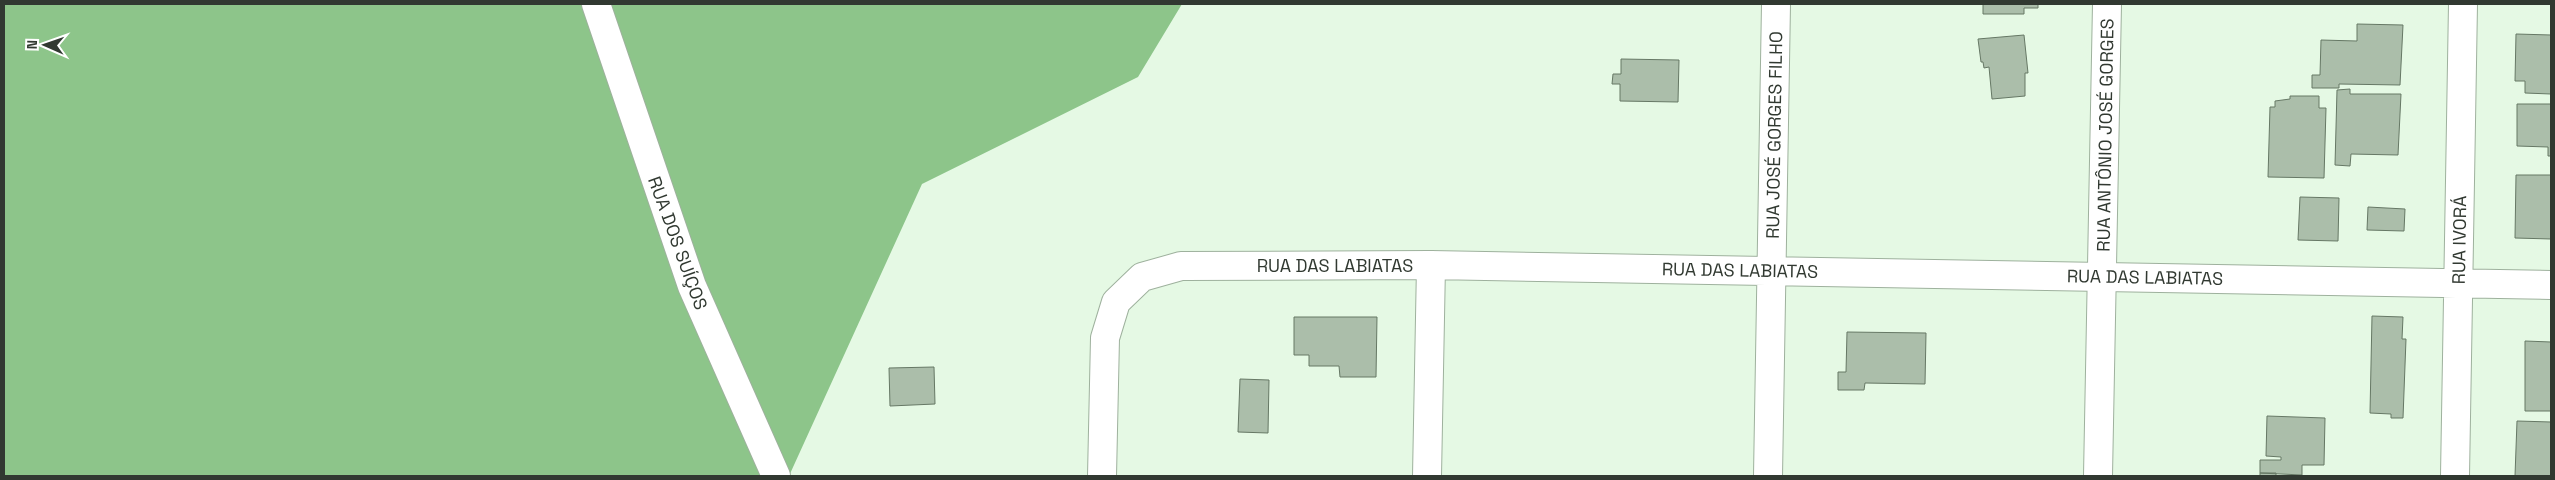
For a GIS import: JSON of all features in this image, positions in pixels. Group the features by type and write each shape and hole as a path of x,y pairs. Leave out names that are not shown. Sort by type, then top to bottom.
{"street":[{"name":"RUA DOS SUÍÇOS","path":"596,4 692,286 776,476"},
{"name":"RUA JOSÉ GORGES FILHO","path":"1768,476 1776,4"},
{"name":"RUA ANTÔNIO JOSÉ GORGES","path":"2098,476 2107,4"},
{"name":"RUA IVORÁ","path":"2455,476 2463,4"},
{"name":"RUA DAS LABIATAS","path":"1102,476 1105,338 1116,302 1142,277 1180,266 1431,265 2551,285"},
{"path":"1427,476 1431,265"}],"green space":[{"path":"4,4 1182,4 1138,77 922,184 789,476 4,476"}],"building":[{"path":"1983,4 2038,4 2038,8 2024,8 2024,14 1983,14"},
{"path":"2357,24 2403,25 2400,85 2339,84 2339,88 2312,88 2312,75 2320,75 2321,40 2357,41"},
{"path":"2516,34 2551,35 2551,94 2525,93 2525,81 2515,81"},
{"path":"2024,35 2028,73 2025,73 2025,96 1992,99 1989,67 1984,68 1983,62 1981,62 1978,39"},
{"path":"1621,59 1679,60 1678,102 1620,101 1620,84 1612,84 1613,74 1621,74"},
{"path":"2350,89 2350,94 2401,94 2398,155 2351,154 2350,166 2335,165 2337,90"},
{"path":"2290,96 2319,96 2319,108 2326,108 2324,178 2268,177 2270,107 2275,107 2275,101 2290,99"},
{"path":"2517,104 2551,104 2551,156 2548,156 2548,147 2517,146"},
{"path":"2516,175 2551,175 2551,239 2515,238"},
{"path":"2300,197 2339,198 2338,241 2298,240"},
{"path":"2368,207 2405,209 2404,231 2367,230"},
{"path":"2372,316 2403,317 2402,339 2406,339 2403,418 2391,418 2391,414 2370,413"},
{"path":"1294,317 1377,317 1376,377 1340,377 1339,366 1309,366 1309,355 1294,355"},
{"path":"1847,332 1926,333 1925,384 1865,383 1864,390 1838,390 1838,372 1846,372"},
{"path":"2525,341 2551,342 2551,411 2525,411"},
{"path":"934,367 935,404 890,406 889,368"},
{"path":"1240,379 1269,380 1268,433 1238,432"},
{"path":"2267,416 2325,418 2324,465 2302,465 2302,475 2260,473 2260,460 2281,460 2281,457 2266,456"},
{"path":"2517,421 2551,422 2551,476 2515,476"},
{"path":"2260,473 2276,473 2276,476 2260,476"}]}
